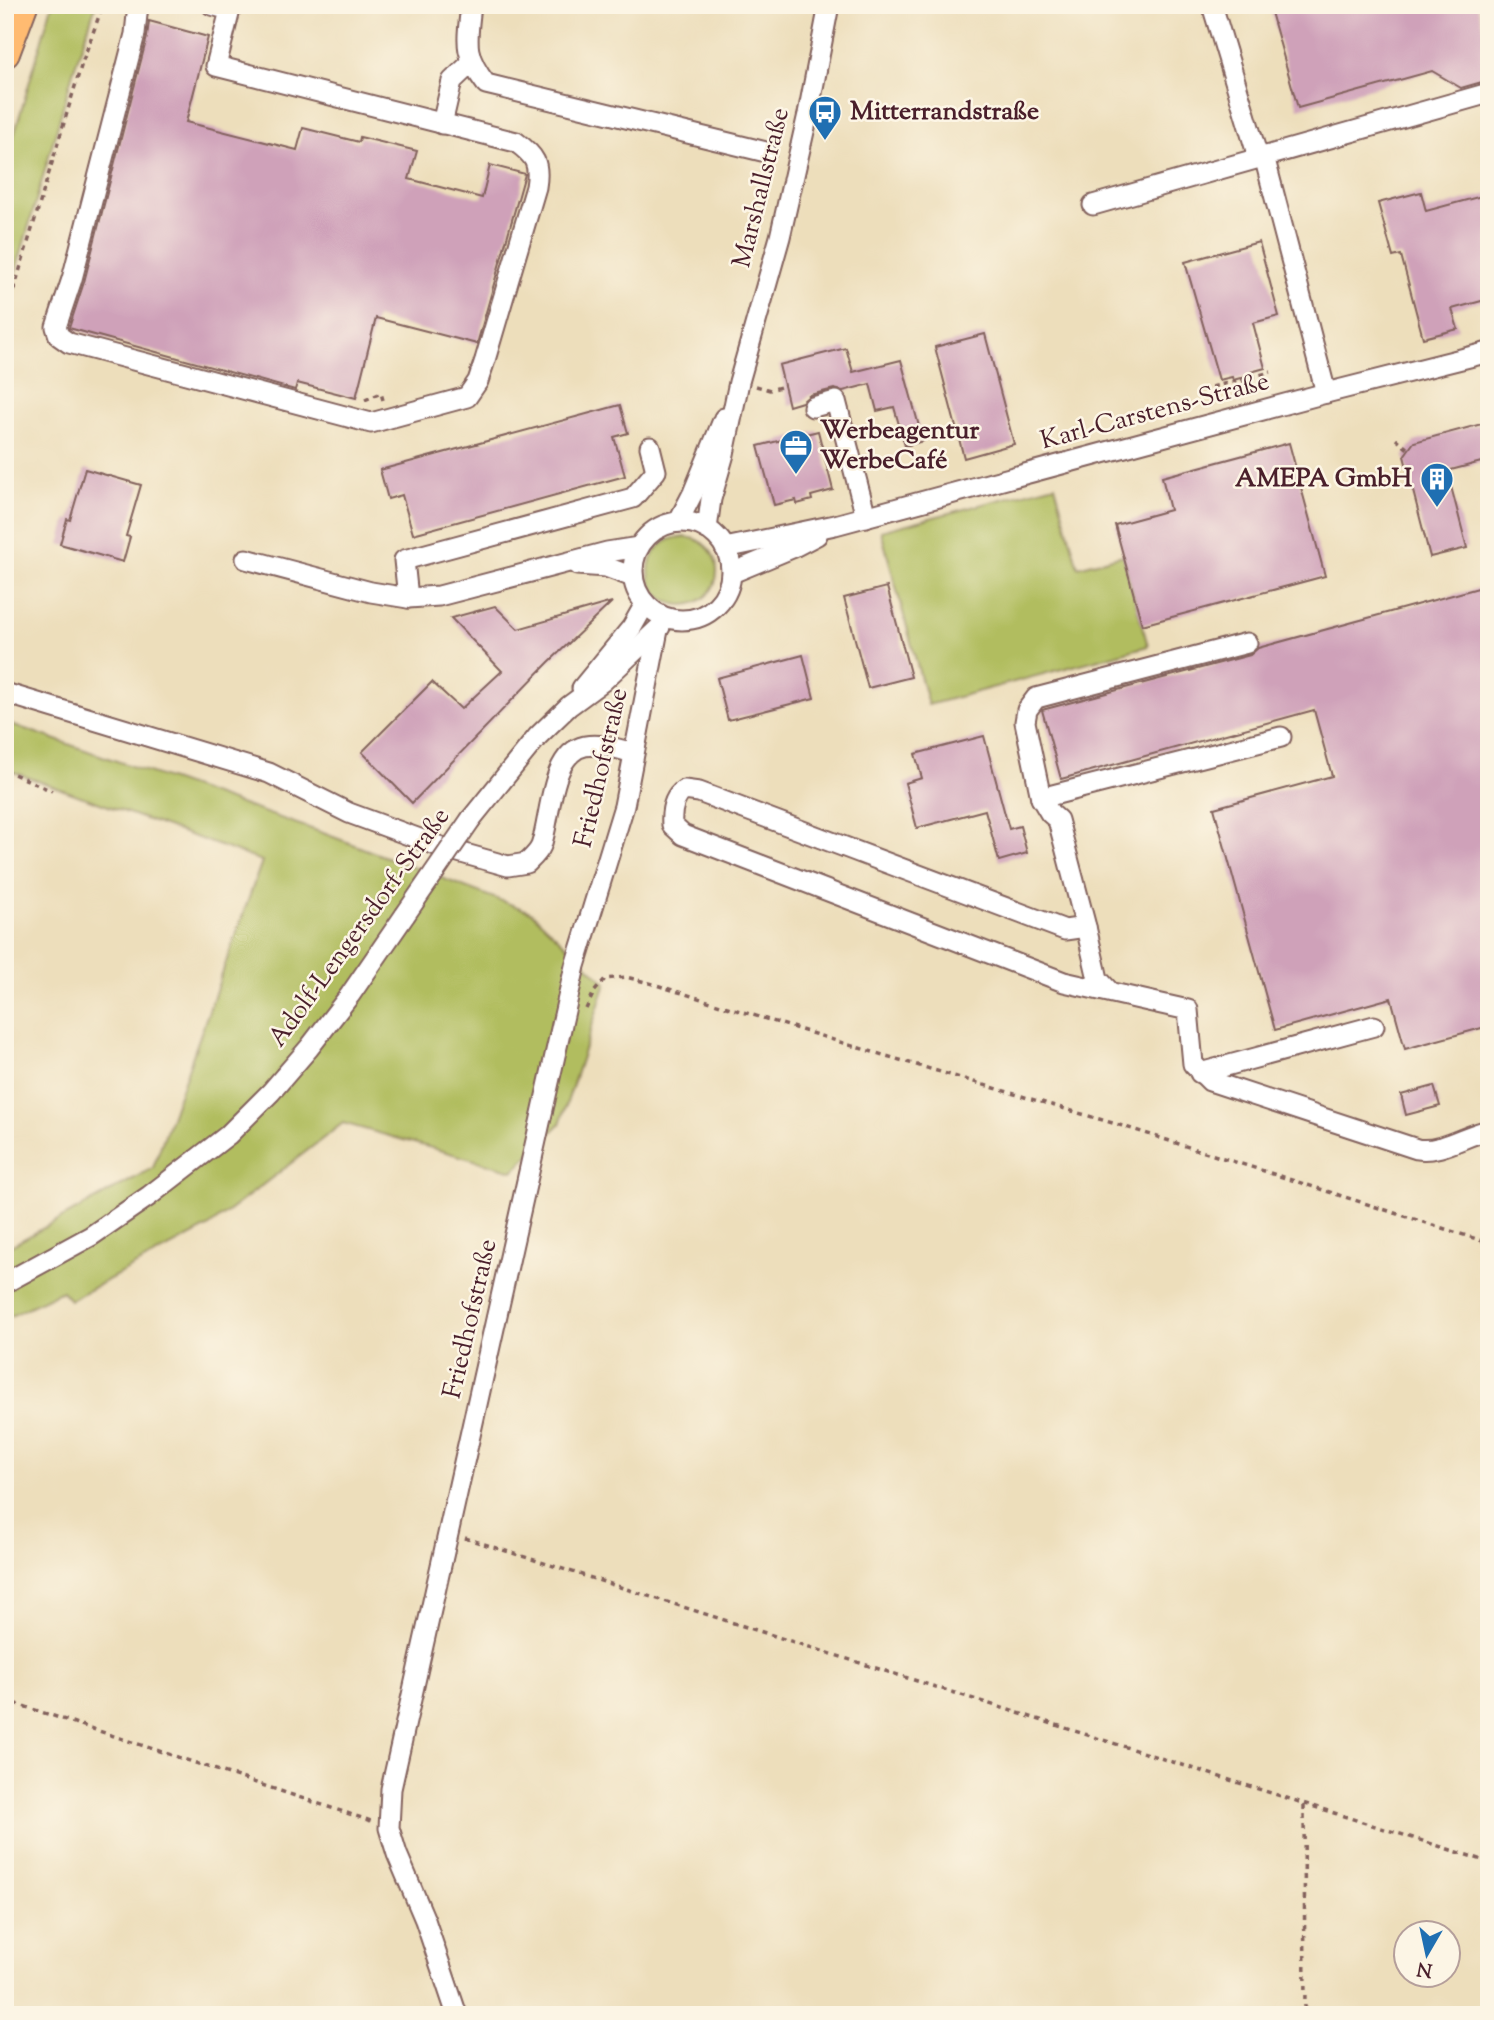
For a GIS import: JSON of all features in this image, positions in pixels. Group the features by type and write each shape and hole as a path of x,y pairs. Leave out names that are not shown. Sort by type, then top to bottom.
{"highway":[{"path":"5,27 11,5"},
{"path":"5,53 23,5"}],"street":[{"path":"138,5 135,34 72,279 56,327 60,336 69,343 371,423 467,397 478,381 485,360 538,173 534,156 516,142 216,66 230,10 212,5"},
{"path":"471,5 467,40 471,63 486,85 766,152"},
{"name":"Marshallstraße","path":"707,529 740,382 780,237 829,5"},
{"path":"1212,5 1261,157 1325,393"},
{"path":"442,124 452,81 471,63"},
{"path":"1093,205 1489,93"},
{"name":"Karl-Carstens-Straße","path":"725,548 835,525 1325,393 1489,352"},
{"name":"Marshallstraße","path":"678,523 740,382"},
{"path":"813,407 836,401 866,517"},
{"path":"408,598 404,560 633,498 656,471 649,447"},
{"path":"678,523 707,529 718,537 725,548 732,573 729,588 722,601 711,611 697,618 663,624 637,591 634,562 639,547 656,530 678,523"},
{"name":"Karl-Carstens-Straße","path":"732,573 792,548 835,525"},
{"path":"246,559 371,592 408,598 439,596 558,564 639,547"},
{"path":"558,564 606,567 634,577"},
{"name":"Adolf-Lengersdorf-Straße","path":"5,1283 91,1236 149,1196 228,1135 271,1092 350,995 471,819 538,736 569,706 632,627 645,604"},
{"name":"Adolf-Lengersdorf-Straße","path":"569,706 603,681 663,624"},
{"name":"Friedhofstraße","path":"457,2015 425,1920 389,1828 391,1789 575,965 624,806 663,624"},
{"path":"1110,992 1098,979 1058,820 1041,798 1020,737 1027,710 1036,698 1247,643"},
{"path":"5,693 269,773 349,813 444,848 508,866 527,863 540,849 561,765 573,751 600,746 634,753"},
{"path":"1041,798 1282,737"},
{"path":"1086,927 1065,930 699,792 684,790 679,793 673,806 672,825 683,835 1064,982 1188,1010 1193,1064 1210,1081 1372,1136 1425,1150 1489,1130"},
{"path":"1200,1073 1374,1026"}],"path":[{"path":"5,319 82,63 103,5"},
{"path":"1212,387 1271,372"},
{"path":"740,382 770,390 784,386"},
{"path":"362,401 375,395"},
{"path":"1396,439 1408,449"},
{"path":"5,770 52,791"},
{"path":"586,1012 594,992 605,979 635,979 1126,1126 1489,1243"},
{"path":"450,1533 1489,1862"},
{"path":"5,1700 389,1828"},
{"path":"1304,1805 1305,2015"}],"green space":[{"path":"52,5 96,5 73,72 5,309 5,166"},
{"path":"1055,485 1078,567 1123,555 1148,646 928,705 881,531"},
{"path":"676,537 690,537 702,542 712,552 717,571 712,590 702,600 690,605 676,605 664,600 654,590 649,578 649,564 654,552 664,542"},
{"path":"5,722 323,833 531,912 606,983 560,1124 513,1171 343,1123 208,1227 70,1300 62,1291 5,1319 5,1249 153,1168 262,861 5,769"}],"building":[{"path":"1269,5 1477,5 1486,38 1489,38 1489,80 1461,88 1432,71 1298,108"},
{"path":"149,21 208,37 186,122 297,150 303,128 359,142 360,137 417,151 409,179 482,198 490,165 525,174 477,344 376,318 356,398 297,383 295,390 69,328 84,282"},
{"path":"1421,192 1426,211 1489,194 1489,299 1452,309 1458,329 1423,338 1401,255 1393,257 1378,203"},
{"path":"1259,242 1279,316 1253,323 1265,368 1233,380 1232,377 1219,380 1185,262"},
{"path":"985,334 1014,444 964,458 935,347"},
{"path":"846,348 853,372 901,360 923,441 905,446 894,407 877,411 870,384 810,395 802,402 789,406 779,365"},
{"path":"620,405 628,433 614,437 625,476 413,534 402,495 388,499 380,470"},
{"name":"AMEPA GmbH","path":"1489,422 1489,460 1447,471 1467,548 1430,557 1404,456 1414,442"},
{"path":"818,431 833,490 811,496 812,500 797,504 796,500 774,505 758,446"},
{"path":"1289,443 1325,576 1142,625 1115,525 1170,510 1162,477"},
{"path":"85,469 141,485 126,536 130,537 123,562 60,544"},
{"path":"1489,585 1489,1026 1405,1049 1391,998 1275,1030 1214,808 1332,776 1314,710 1061,779 1042,710 1250,655 1258,648"},
{"path":"887,587 911,677 868,688 844,598"},
{"path":"612,602 549,662 412,803 362,752 432,682 461,709 502,671 451,618 495,606 518,629"},
{"path":"803,655 814,698 728,720 717,678"},
{"path":"984,736 1009,829 1020,826 1027,853 999,861 985,810 917,828 905,783 922,778 915,754"},
{"path":"1434,1086 1440,1106 1406,1115 1401,1095"}],"place":[{"name":"Mitterrandstraße","path":"825,142"},
{"name":"Werbeagentur WerbeCafé","path":"796,476"},
{"name":"AMEPA GmbH","path":"1437,509"}]}
